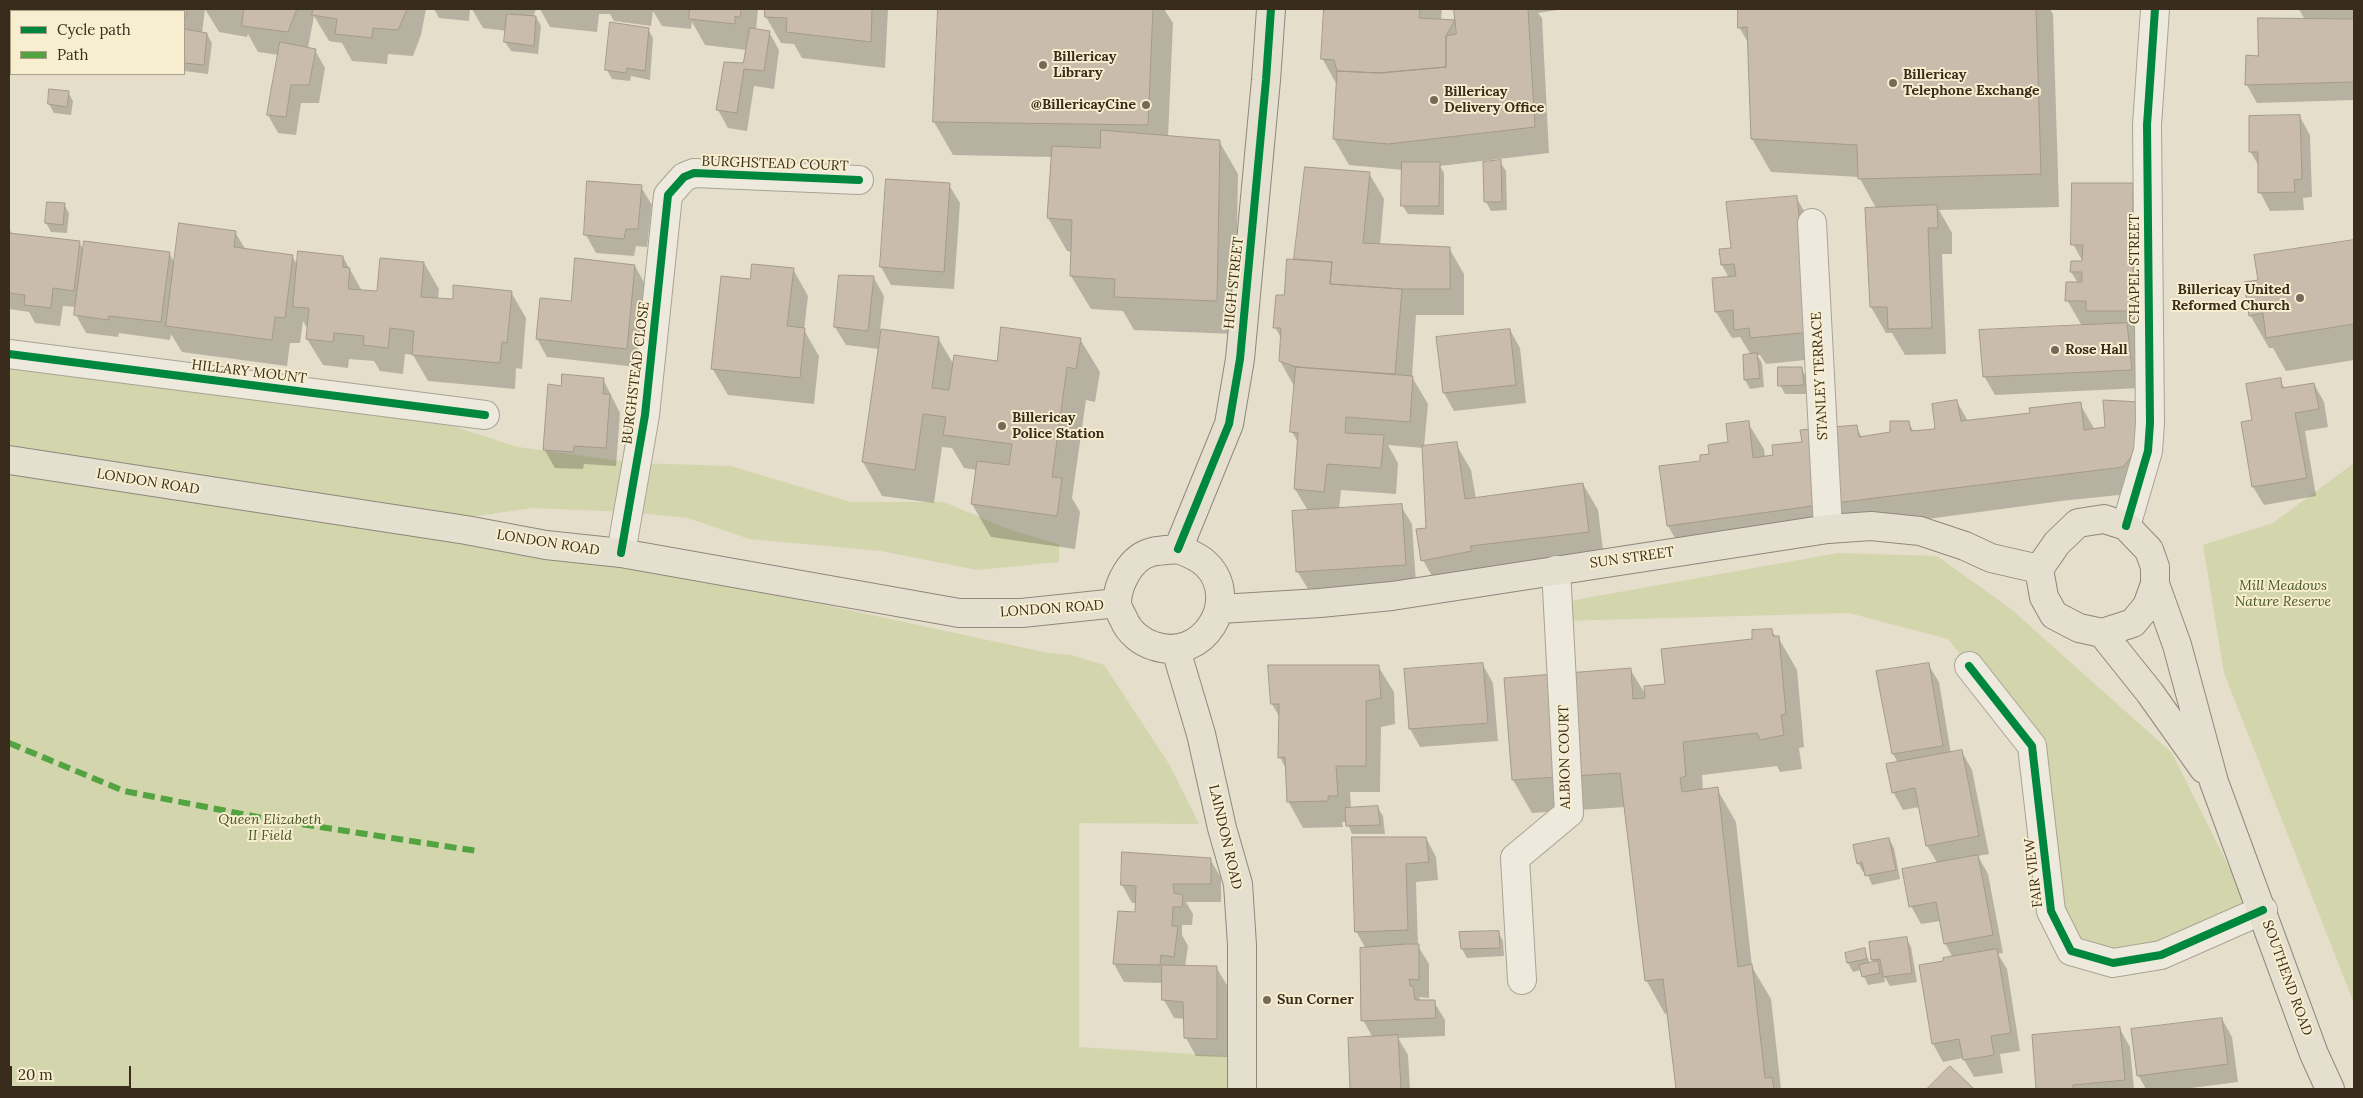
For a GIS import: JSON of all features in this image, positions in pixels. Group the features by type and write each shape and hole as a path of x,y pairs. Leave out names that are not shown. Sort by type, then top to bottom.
{"main road":[{"name":"HIGH STREET","path":"1178,549 1222,440 1230,415 1240,359 1271,9"},
{"name":"LONDON ROAD","path":"9,460 466,530 546,545 621,554 959,613 1022,614 1117,603"},
{"path":"2104,519 2126,526 2148,550 2155,567 2155,584 2147,606 2133,623 2102,633 2079,628 2054,615 2044,597 2040,569 2057,543 2078,523 2104,519"},
{"name":"SUN STREET","path":"1220,609 1320,603 1392,596 1828,529 1871,526 1920,530 1965,546 1991,558 2040,569"},
{"path":"1178,549 1198,557 1209,567 1218,584 1220,609 1214,624 1203,638 1176,650 1162,649 1143,643 1126,626 1117,603 1122,579 1134,562 1150,552 1178,549"},
{"name":"SOUTHEND ROAD","path":"2155,584 2177,645 2214,782 2263,910 2314,1054 2330,1089"},
{"name":"SOUTHEND ROAD","path":"2102,633 2150,693 2214,782"},
{"name":"LAINDON ROAD","path":"1176,650 1201,734 1222,828 1238,884 1242,945 1242,1089"}],"street":[{"name":"CHAPEL STREET","path":"2126,526 2148,451 2150,423 2147,125 2155,9"},
{"name":"BURGHSTEAD COURT","path":"668,195 684,177 694,173 859,180"},
{"name":"BURGHSTEAD CLOSE","path":"621,554 645,415 668,195"},
{"name":"STANLEY TERRACE","path":"1812,223 1828,529"},
{"name":"HILLARY MOUNT","path":"9,354 485,415"},
{"name":"ALBION COURT","path":"1522,980 1515,858 1569,813 1556,570"},
{"name":"FAIR VIEW","path":"1969,666 2032,746 2051,911 2070,950 2113,963 2161,955 2263,910"}],"green space":[{"name":"Queen Elizabeth II Field","path":"9,354 424,417 518,447 637,463 731,466 851,502 944,502 1008,529 1059,544 1059,562 977,570 881,551 749,539 688,518 628,512 533,508 427,523 546,545 1048,653 1071,655 1104,665 1169,764 1199,824 1079,823 1079,1047 1242,1057 1242,1089 9,1089"},
{"name":"Mill Meadows Nature Reserve","path":"2354,463 2354,1003 2224,673 2203,545 2273,523"},
{"path":"1838,553 1937,556 2011,609 2172,753 2253,915 2161,955 2071,951 2032,746 1948,639 1849,613 1559,621 1558,603"}],"building":[{"path":"91,9 120,9 120,10"},
{"path":"187,9 186,18 185,10 139,10"},
{"path":"244,9 297,9 288,32 242,26"},
{"path":"313,9 407,9 398,30 373,28 372,38 335,34 337,19 312,15"},
{"path":"690,9 741,9 740,18 735,16 735,24 689,19"},
{"path":"765,9 872,9 871,42 786,32 787,18 765,17"},
{"name":"Billericay Library","path":"938,9 1153,9 1148,125 933,122"},
{"path":"1324,9 1420,9 1419,18 1455,20 1446,36 1446,67 1379,73 1337,71 1334,60 1321,59"},
{"name":"Billericay Delivery Office","path":"1454,9 1528,9 1535,127 1388,144 1333,139 1337,71 1379,73 1446,67 1446,36 1456,34"},
{"name":"Billericay Telephone Exchange","path":"1738,9 2036,9 2041,174 1858,179 1857,145 1751,139 1747,27 1738,28"},
{"path":"507,14 536,16 534,46 504,42"},
{"path":"2258,18 2354,19 2354,82 2245,85 2246,55 2258,56"},
{"path":"610,22 649,28 645,71 627,68 626,73 605,70"},
{"path":"750,28 770,31 764,71 744,69 737,113 716,110 724,62 743,63"},
{"path":"185,29 207,33 204,65 185,63"},
{"path":"280,42 316,49 309,85 291,85 286,117 267,115"},
{"path":"49,89 69,91 67,107 48,104"},
{"path":"2300,115 2302,179 2294,180 2295,192 2258,193 2258,152 2249,152 2249,116"},
{"path":"1101,130 1220,140 1217,301 1114,297 1115,279 1070,276 1072,220 1047,218 1052,146 1100,148"},
{"path":"1501,160 1502,202 1484,202 1483,162"},
{"path":"1402,162 1440,162 1439,206 1401,206"},
{"path":"1305,167 1370,172 1363,243 1450,247 1450,289 1402,289 1330,284 1332,262 1294,259"},
{"path":"886,179 950,183 944,272 880,267"},
{"path":"587,181 642,185 638,229 626,229 624,239 584,235"},
{"path":"2072,183 2133,183 2133,311 2086,311 2086,301 2065,301 2066,282 2082,282 2082,272 2070,272 2071,261 2082,261 2083,245 2071,245"},
{"path":"1797,196 1811,332 1750,338 1749,328 1734,330 1733,310 1715,312 1712,278 1736,276 1734,264 1721,265 1719,249 1731,248 1726,202"},
{"path":"47,202 65,203 63,225 45,223"},
{"path":"1937,205 1938,228 1928,228 1932,328 1888,329 1887,307 1870,307 1865,208"},
{"path":"179,223 236,231 234,247 293,255 285,318 275,317 272,340 166,326"},
{"path":"9,233 80,241 74,291 53,288 51,308 24,305 25,295 9,293"},
{"name":"Billericay United Reformed Church","path":"2354,240 2354,324 2266,338 2263,313 2249,316 2244,282 2258,280 2254,255"},
{"path":"84,241 170,252 161,322 109,316 108,320 74,315"},
{"path":"298,251 343,256 343,267 350,268 348,289 377,291 380,258 424,262 421,297 453,299 453,285 512,291 507,343 502,342 500,363 412,355 414,331 390,328 388,348 363,345 364,336 334,333 333,342 306,339 309,308 293,307"},
{"path":"575,258 635,265 627,349 536,339 540,298 571,301"},
{"path":"1287,259 1332,262 1330,284 1402,289 1395,374 1296,367 1279,361 1281,328 1273,328 1276,295 1284,295"},
{"path":"752,264 794,268 787,326 805,328 800,378 711,369 721,276 750,279"},
{"path":"839,275 874,276 868,331 834,327"},
{"name":"Rose Hall","path":"2127,323 2132,370 1983,377 1979,330"},
{"name":"Billericay Police Station","path":"1001,327 1081,338 1076,369 1067,367 1052,477 1062,478 1057,516 971,504 977,461 1009,465 1012,444 943,435 946,417 923,414 915,470 862,462 881,329 939,337 932,388 949,390 954,355 997,361"},
{"path":"1510,329 1516,385 1443,393 1436,337"},
{"path":"1757,353 1760,378 1744,380 1743,355"},
{"path":"1296,367 1413,376 1410,422 1346,417 1345,433 1384,435 1381,468 1327,464 1324,492 1294,489 1298,433 1290,432"},
{"path":"1778,367 1802,367 1804,385 1778,386"},
{"path":"562,374 604,378 603,394 610,394 606,448 574,446 573,452 543,450 548,384 561,386"},
{"path":"2281,378 2282,388 2314,383 2319,409 2295,413 2307,478 2252,487 2241,422 2252,420 2246,384"},
{"path":"1957,400 1961,421 2030,413 2029,408 2081,402 2084,430 2105,427 2103,400 2140,402 2135,452 2123,467 1827,504 1822,428 1857,425 1859,437 1890,432 1890,421 1909,421 1911,431 1935,429 1932,404"},
{"path":"1749,421 1753,458 1773,455 1772,445 1802,442 1800,430 1822,428 1827,504 1667,526 1659,466 1700,461 1700,455 1709,454 1708,445 1728,442 1726,424"},
{"path":"1457,442 1465,499 1583,483 1589,532 1470,546 1472,551 1421,561 1416,529 1426,528 1422,446"},
{"path":"1402,504 1406,565 1296,572 1292,511"},
{"path":"1772,629 1773,636 1779,636 1786,714 1781,715 1784,735 1760,740 1757,733 1683,742 1686,776 1680,778 1682,792 1718,787 1738,967 1752,964 1765,1078 1772,1077 1774,1089 1676,1089 1663,979 1645,981 1620,773 1512,780 1504,678 1631,668 1633,699 1645,698 1644,686 1665,684 1661,649 1752,639 1752,630"},
{"path":"1483,663 1488,723 1409,729 1404,669"},
{"path":"1929,663 1943,746 1892,754 1876,671"},
{"path":"1268,665 1379,665 1381,698 1366,701 1366,766 1336,766 1338,796 1328,796 1328,801 1287,802 1285,757 1278,758 1279,704 1271,704"},
{"path":"1962,750 1979,836 1926,846 1915,788 1892,793 1886,764"},
{"path":"1378,806 1380,825 1346,826 1345,808"},
{"path":"1352,837 1426,837 1429,862 1406,864 1408,930 1355,932"},
{"path":"1889,838 1896,870 1865,876 1862,862 1857,864 1853,845"},
{"path":"1122,852 1211,858 1211,884 1173,884 1174,893 1183,895 1182,907 1173,907 1172,926 1178,926 1174,957 1161,955 1160,965 1113,964 1118,911 1135,912 1136,886 1121,885"},
{"path":"1978,855 1993,935 1944,944 1936,902 1909,907 1902,869"},
{"path":"1499,931 1500,948 1461,949 1459,932"},
{"path":"1907,937 1912,973 1883,977 1880,959 1871,960 1869,942"},
{"path":"1419,944 1419,980 1409,979 1410,986 1413,986 1415,1000 1435,1000 1436,1018 1361,1021 1360,948"},
{"path":"1865,948 1867,959 1847,963 1845,953"},
{"path":"1997,949 2011,1033 1991,1036 1994,1055 1963,1060 1959,1039 1932,1044 1919,965 1943,961 1943,958"},
{"path":"1878,961 1880,973 1862,977 1859,965"},
{"path":"1162,965 1217,966 1217,1039 1184,1038 1183,1002 1162,1000"},
{"path":"2222,1018 2228,1064 2137,1076 2131,1029"},
{"path":"2120,1027 2125,1080 2073,1085 2073,1089 2036,1089 2032,1035"},
{"path":"1398,1035 1401,1089 1350,1089 1348,1038"},
{"path":"1950,1066 1974,1089 1927,1089"}],"marked path":[{"path":"9,743 124,791 268,819 477,851"}],"cycle path":[{"path":"1178,549 1229,424 1240,359 1271,9"},
{"path":"2126,526 2148,451 2150,423 2147,125 2155,9"},
{"path":"621,553 645,415 668,195 684,177 694,173 859,180"},
{"path":"9,354 485,415"},
{"path":"1969,666 2032,746 2051,911 2071,951 2113,963 2161,955 2263,910"}],"place":[{"name":"Billericay Library","path":"1043,65"},
{"name":"Billericay Telephone Exchange","path":"1893,83"},
{"name":"Billericay Delivery Office","path":"1434,100"},
{"name":"@BillericayCine","path":"1146,105"},
{"name":"Billericay United Reformed Church","path":"2300,298"},
{"name":"Rose Hall","path":"2055,350"},
{"name":"Billericay Police Station","path":"1002,426"},
{"name":"Sun Corner","path":"1267,1000"}]}
